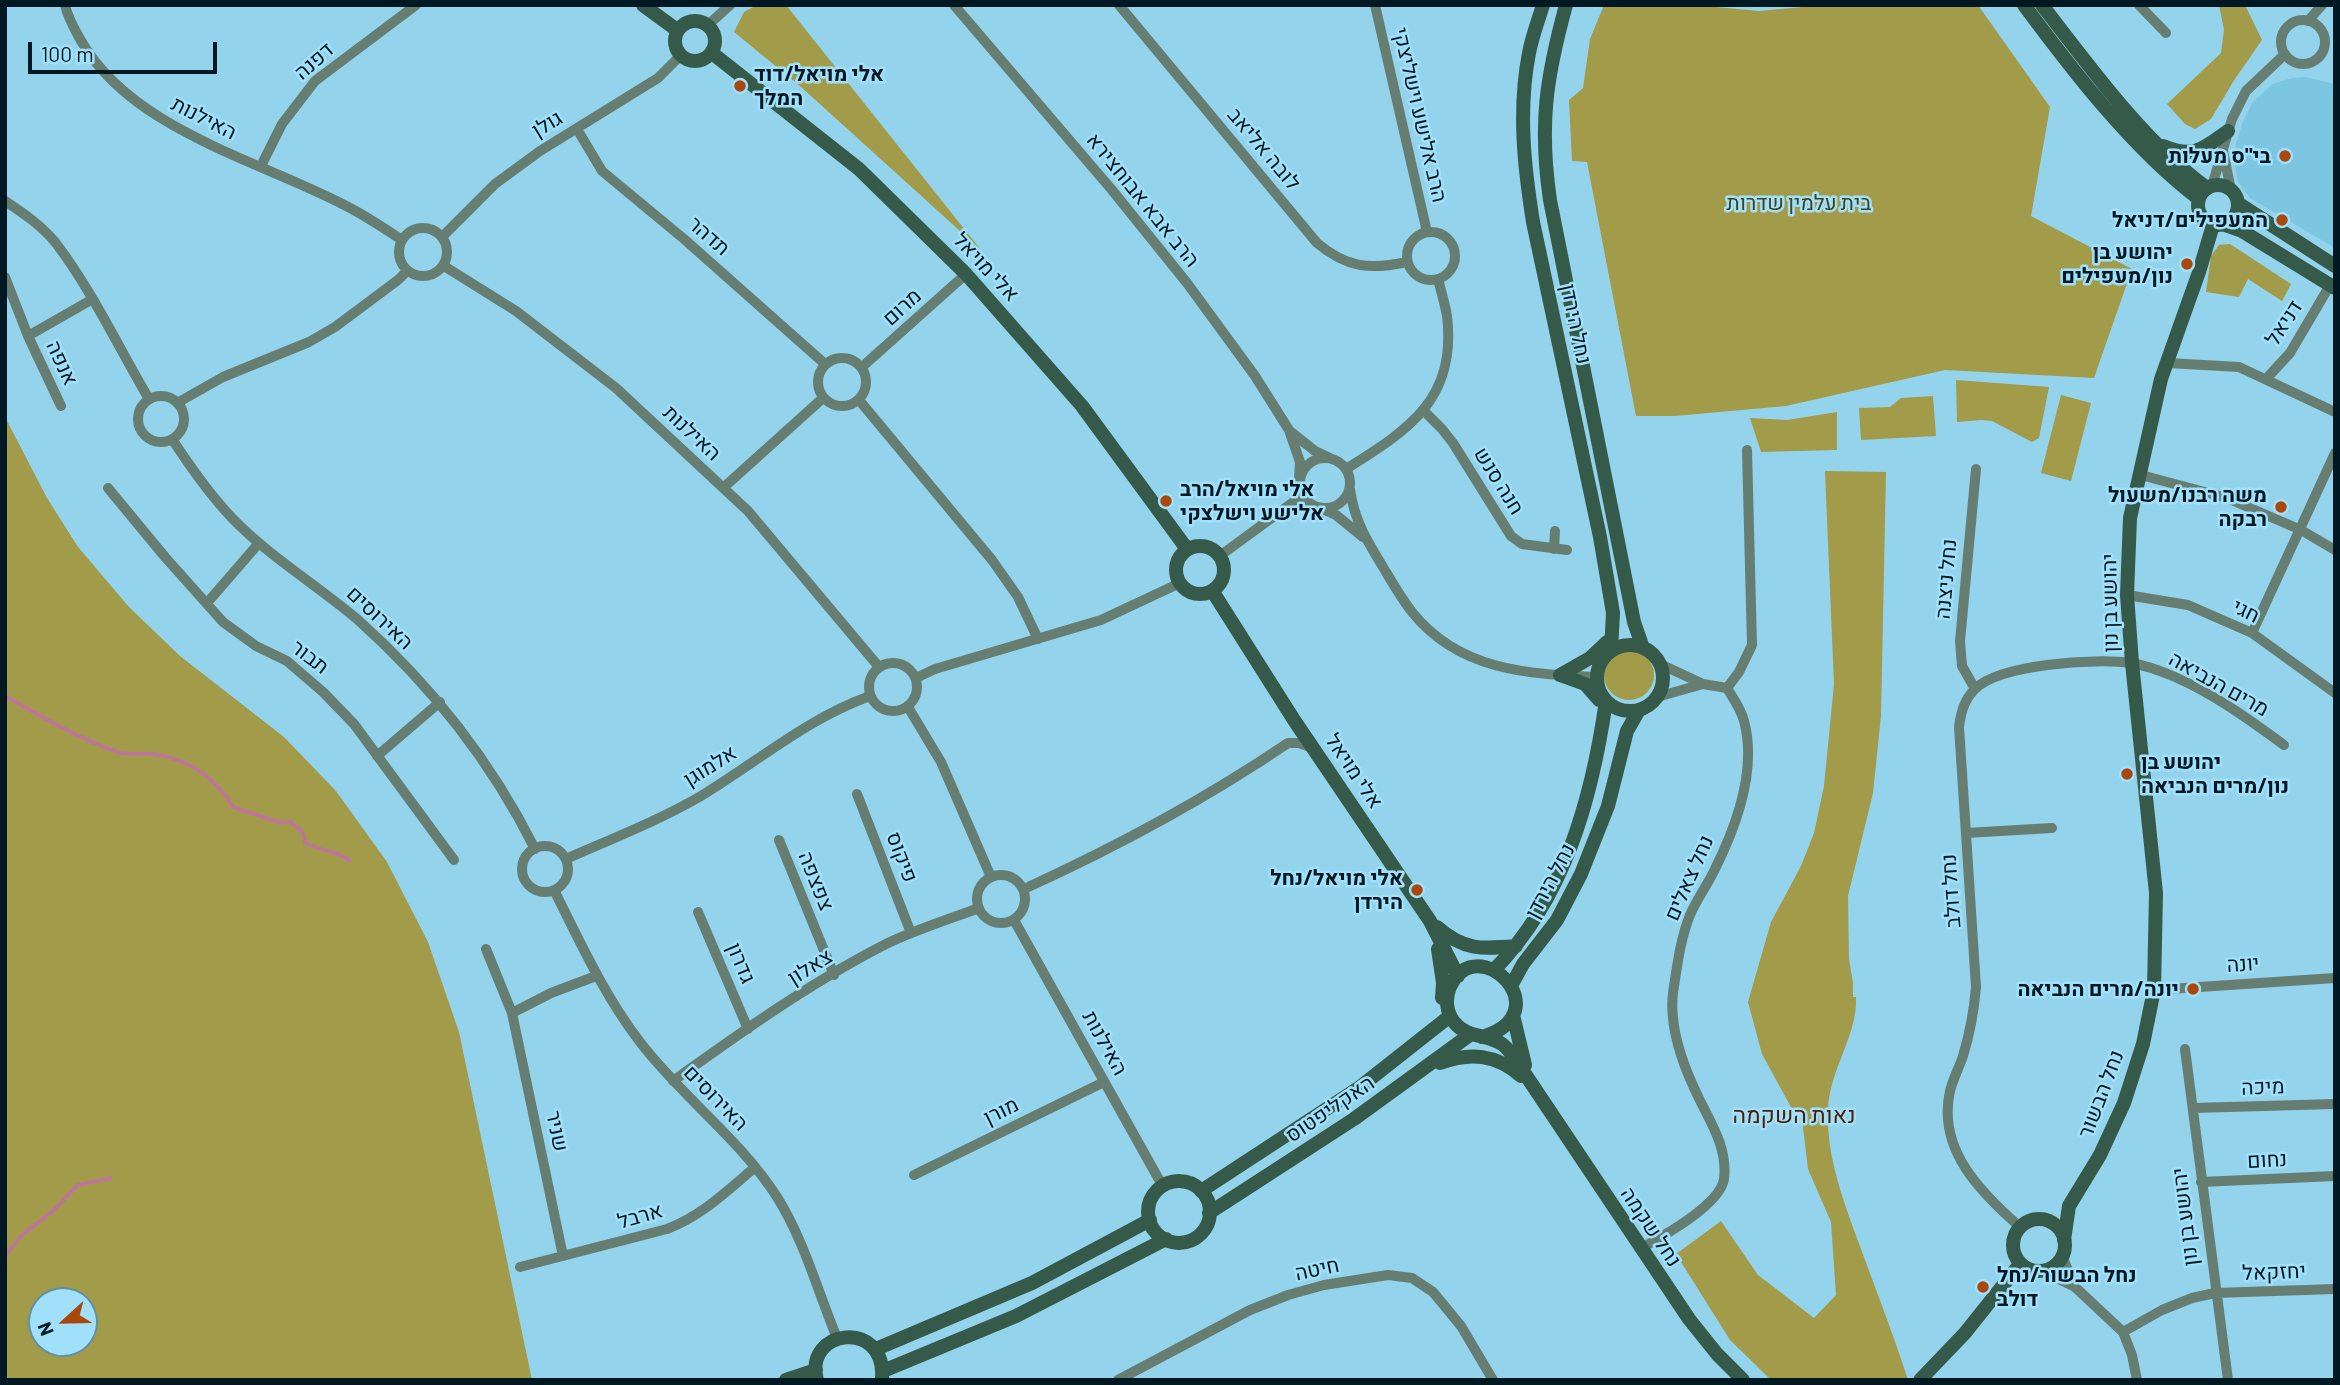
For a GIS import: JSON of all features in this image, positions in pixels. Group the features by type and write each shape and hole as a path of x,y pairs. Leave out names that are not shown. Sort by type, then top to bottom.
{"main road":[{"path":"643,5 677,30"},
{"name":"נחל הירדן","path":"1543,5 1529,51 1523,97 1525,175 1600,537 1613,613 1611,643"},
{"name":"נחל הירדן","path":"1566,5 1550,69 1543,127 1544,159 1634,622 1643,648"},
{"path":"2024,5 2118,121 2169,174 2206,191 2221,185 2231,190 2239,204 2335,266"},
{"path":"2042,5 2157,144 2206,191"},
{"path":"695,20 708,25 715,37 712,53 695,61 681,55 675,44 677,30 684,23 695,20"},
{"name":"אלי מויאל","path":"712,53 859,169 966,274 1083,406 1187,549"},
{"path":"2157,144 2179,153 2194,153 2228,131"},
{"path":"2206,191 2199,214 2203,220 2242,231 2332,286"},
{"path":"2219,225 2235,217 2239,204"},
{"name":"יהושע בן נון","path":"2154,990 2155,893 2127,595 2130,518 2161,379 2219,225"},
{"path":"1199,545 1207,546 1221,555 1224,574 1213,592 1190,592 1180,583 1177,561 1187,549 1199,545"},
{"name":"אלי מויאל","path":"1213,592 1294,720 1430,920 1458,976"},
{"path":"1560,675 1585,684 1606,705 1621,710 1639,710 1649,705 1662,687 1663,675 1656,657 1643,648 1611,643"},
{"path":"1560,675 1611,643"},
{"path":"1606,705 1597,677 1611,643"},
{"name":"נחל הירדן","path":"1494,970 1517,946 1538,914 1575,838 1588,800 1606,705"},
{"name":"נחל הירדן","path":"1511,986 1523,964 1557,920 1581,874 1608,806 1627,731 1639,710"},
{"path":"1430,920 1451,939 1474,948 1517,946"},
{"path":"1428,1034 1441,1008 1443,983 1441,962 1430,920"},
{"path":"1475,967 1494,970 1511,986 1515,1004 1513,1015 1499,1031 1477,1036 1459,1028 1450,1016 1447,999 1452,982 1475,967"},
{"name":"נחל הבשור","path":"2064,1240 2069,1206 2100,1155 2124,1103 2143,1044 2154,990"},
{"name":"נחל שקמה","path":"1513,1015 1523,1061 1535,1089"},
{"name":"האקליפטוס","path":"1201,1191 1360,1087 1450,1016"},
{"name":"נחל שקמה","path":"1477,1036 1501,1043 1513,1056 1689,1319 1717,1354 1743,1380"},
{"name":"האקליפטוס","path":"1209,1213 1477,1036"},
{"path":"1428,1067 1464,1056 1492,1058 1512,1069 1535,1089"},
{"path":"1175,1181 1187,1182 1201,1191 1207,1200 1209,1213 1208,1222 1198,1235 1181,1243 1158,1234 1147,1211 1150,1200 1162,1185 1175,1181"},
{"name":"נחל הבשור","path":"2045,1220 2069,1206"},
{"path":"876,1349 1020,1288 1150,1220"},
{"path":"2045,1220 2057,1227 2064,1240 2062,1256 2055,1266 2043,1271 2031,1270 2020,1264 2015,1256 2013,1241 2020,1227 2028,1221 2045,1220"},
{"path":"786,1380 816,1375 821,1350 837,1338 858,1338 876,1349 882,1376 1016,1316 1166,1239"},
{"path":"1920,1380 1965,1333 2020,1264"}],"street":[{"name":"האילנות","path":"65,5 67,15 86,50 109,77 152,113 352,209 402,240"},
{"name":"דפנה","path":"261,166 282,124 315,81 416,5"},
{"path":"708,25 730,5"},
{"name":"הרב אבא אבוחצירא","path":"954,5 1112,190 1187,283 1255,376 1289,430 1300,462 1299,479"},
{"name":"לובה אליאב","path":"1119,5 1317,243 1332,256 1353,265 1384,267 1408,262"},
{"name":"הרב אלישע וישליצקי","path":"1375,5 1427,232"},
{"path":"2139,5 2166,33"},
{"path":"2308,21 2322,5"},
{"path":"2308,21 2329,36 2321,55 2310,63 2290,60 2282,48 2283,34 2293,23 2308,21"},
{"path":"2206,191 2246,91 2285,54"},
{"name":"גולן","path":"442,237 495,184 540,151 658,78 681,55"},
{"path":"2321,55 2335,58"},
{"name":"תדהר","path":"577,129 602,171 825,364"},
{"path":"2222,147 2231,190"},
{"path":"5,201 28,216 54,241 149,399"},
{"path":"431,229 442,237 448,255 439,272 419,277 407,271 399,256 402,240 412,230 431,229"},
{"path":"1427,232 1440,234 1447,239 1454,253 1451,268 1438,279 1424,279 1417,275 1408,262 1409,247 1413,240 1427,232"},
{"name":"האילנות","path":"444,266 516,311 616,388 748,512 879,667"},
{"path":"177,403 223,377 309,342 335,327 398,281 407,271"},
{"name":"מרום","path":"862,367 966,274"},
{"name":"אנפה","path":"5,277 61,406"},
{"path":"1346,469 1402,432 1424,411 1437,390 1444,371 1447,345 1447,316 1438,279"},
{"name":"דניאל","path":"2266,379 2290,353 2332,286"},
{"name":"אנפה","path":"29,336 91,300"},
{"path":"846,358 862,367 866,386 859,400 843,407 835,406 823,398 818,378 825,364 834,359 846,358"},
{"path":"2168,363 2239,367 2335,412"},
{"path":"160,395 177,403 184,416 183,424 172,439 155,441 142,432 138,417 144,402 160,395"},
{"path":"723,488 823,398"},
{"path":"859,400 992,560 1018,597 1038,639"},
{"name":"חנה סנש","path":"1424,411 1453,443 1511,536 1522,544 1567,550"},
{"name":"הרב אבא אבוחצירא","path":"1289,430 1315,451 1333,459"},
{"name":"האירוסים","path":"172,439 200,483 234,520 357,620 440,702 482,757 535,849"},
{"path":"1660,664 1703,684 1727,688 1739,672 1752,645 1747,450"},
{"path":"2252,633 2335,453"},
{"path":"1368,541 1336,515 1311,505 1303,495 1299,488 1299,479 1308,464 1324,458 1333,459 1346,469 1353,513 1368,541 1413,614 1443,641 1489,664 1515,671 1597,677"},
{"name":"נחל ניצנה","path":"1975,689 1962,666 1960,641 1976,468"},
{"path":"2141,475 2227,498 2301,530 2335,550"},
{"name":"תבור","path":"108,488 164,557 223,622 256,646 287,661 354,724 454,860"},
{"path":"1320,509 1329,509 1340,504 1350,489"},
{"path":"1221,555 1303,495"},
{"path":"1554,549 1555,531"},
{"path":"206,603 259,543"},
{"path":"916,678 935,669 1101,620 1180,583"},
{"name":"חגי","path":"2127,595 2188,605 2252,633 2335,692"},
{"path":"1975,689 1992,677 2016,669 2107,661 2132,663"},
{"path":"891,662 903,664 916,678 916,697 908,707 887,710 874,703 870,696 871,677 879,667 891,662"},
{"name":"מרים הנביאה","path":"2132,663 2177,678 2251,720 2284,745"},
{"path":"1657,697 1703,684"},
{"name":"נחל צאלים","path":"1640,1249 1689,1218 1720,1192 1724,1181 1723,1153 1714,1126 1695,1091 1681,1056 1674,1027 1673,997 1682,941 1688,923 1726,845 1745,786 1749,757 1744,719 1727,688"},
{"name":"נחל דולב","path":"1975,689 1962,707 1959,727 1976,987 1973,1020 1950,1091 1947,1118 1951,1142 1965,1168 1990,1201 2020,1227"},
{"name":"אלמוגן","path":"566,859 689,802 814,721 870,696"},
{"path":"377,756 440,702"},
{"path":"908,707 940,762 991,877"},
{"path":"1024,889 1152,826 1229,783 1288,743 1293,733 1294,720"},
{"path":"1288,743 1299,743 1313,748"},
{"name":"פיקוס","path":"857,794 911,933"},
{"path":"1966,833 2052,828"},
{"name":"צפצפה","path":"779,840 834,975"},
{"path":"549,846 557,849 566,859 566,878 554,890 536,890 524,879 524,858 535,849 549,846"},
{"path":"1005,874 1013,877 1024,889 1024,907 1014,920 998,923 990,920 979,908 978,892 981,884 991,877 1005,874"},
{"name":"האירוסים","path":"554,890 596,976 640,1042 673,1082 754,1168 776,1197 800,1241 837,1338"},
{"name":"צאלון","path":"673,1082 748,1029 885,945 979,908"},
{"name":"גדרון","path":"698,912 748,1029"},
{"name":"האילנות","path":"1014,920 1162,1185"},
{"name":"שניר","path":"486,949 512,1013 563,1256"},
{"path":"512,1013 551,993 596,976"},
{"name":"יונה","path":"2154,990 2335,978"},
{"name":"יהושע בן נון","path":"2185,1049 2228,1380"},
{"name":"מורן","path":"914,1175 1104,1082"},
{"name":"מיכה","path":"2193,1108 2335,1104"},
{"name":"ארבל","path":"520,1267 685,1222 708,1208 754,1168"},
{"name":"נחום","path":"2201,1182 2335,1176"},
{"path":"2062,1256 2075,1287"},
{"path":"2043,1271 2075,1287 2123,1332 2132,1355 2137,1380"},
{"name":"חיטה","path":"1118,1380 1250,1310 1288,1295 1324,1285 1388,1275 1412,1278 1433,1292 1461,1326 1493,1380"},
{"name":"יחזקאל","path":"2123,1332 2161,1310 2192,1298 2215,1293 2335,1289"}],"shaded area":[{"name":"בי\"ס מעלות","path":"2305,77 2335,84 2335,248 2250,198 2238,182 2235,167 2236,144 2252,103 2272,84"}],"green space":[{"path":"757,5 786,5 981,250 800,86 734,32 744,12"},
{"name":"בית עלמין שדרות","path":"1604,5 1695,5 1759,11 1824,5 1978,5 2050,107 2031,216 2132,269 2094,378 1945,370 1786,406 1675,416 1636,416 1587,162 1572,161 1569,100 1583,88 1590,39"},
{"path":"2219,5 2245,5 2262,40 2211,119 2195,129 2185,124 2167,104 2221,53 2224,30"},
{"path":"2230,244 2291,284 2282,301 2248,279 2239,297 2206,292 2211,256 2219,245"},
{"path":"1956,380 2049,387 2039,438 2032,442 1992,421 1957,422"},
{"path":"2061,395 2091,403 2071,481 2041,473"},
{"path":"1933,396 1936,436 1861,440 1859,408 1890,407 1901,398"},
{"path":"1837,412 1837,450 1761,452 1750,418 1787,420"},
{"path":"5,417 47,498 78,547 129,607 180,656 284,737 336,791 387,862 428,942 459,1032 532,1380 5,1380"},
{"path":"1825,471 1886,472 1881,716 1873,793 1848,896 1849,959 1853,997 1856,997 1855,1011 1853,1025 1833,1081 1828,1128 1833,1163 1843,1198 1908,1380 1771,1380 1730,1340 1676,1254 1721,1221 1758,1275 1814,1318 1836,1295 1831,1222 1808,1169 1801,1111 1792,1109 1762,1054 1748,1002 1771,922 1801,866 1814,833 1824,786 1834,684"},
{"path":"1629,650 1646,658 1654,675 1646,692 1629,700 1612,692 1604,675 1612,658"}],"waterway":[{"path":"5,696 74,734 117,752 155,754 190,766 210,779 233,807 278,822 290,822 303,832 305,843 350,861"},
{"path":"5,1256 22,1235 53,1211 78,1185 111,1178"}],"place":[{"name":"אלי מויאל/דוד המלך","path":"740,86"},
{"name":"בי\"ס מעלות","path":"2285,156"},
{"name":"המעפילים/דניאל","path":"2282,220"},
{"name":"יהושע בן נון/מעפילים","path":"2187,264"},
{"name":"אלי מויאל/הרב אלישע וישלצקי","path":"1166,501"},
{"name":"משה רבנו/משעול רבקה","path":"2281,507"},
{"name":"יהושע בן נון/מרים הנביאה","path":"2127,774"},
{"name":"אלי מויאל/נחל הירדן","path":"1417,890"},
{"name":"יונה/מרים הנביאה","path":"2193,989"},
{"name":"נחל הבשור/נחל דולב","path":"1983,1287"}],"district":[{"name":"נאות השקמה","path":"1794,1115"}]}
